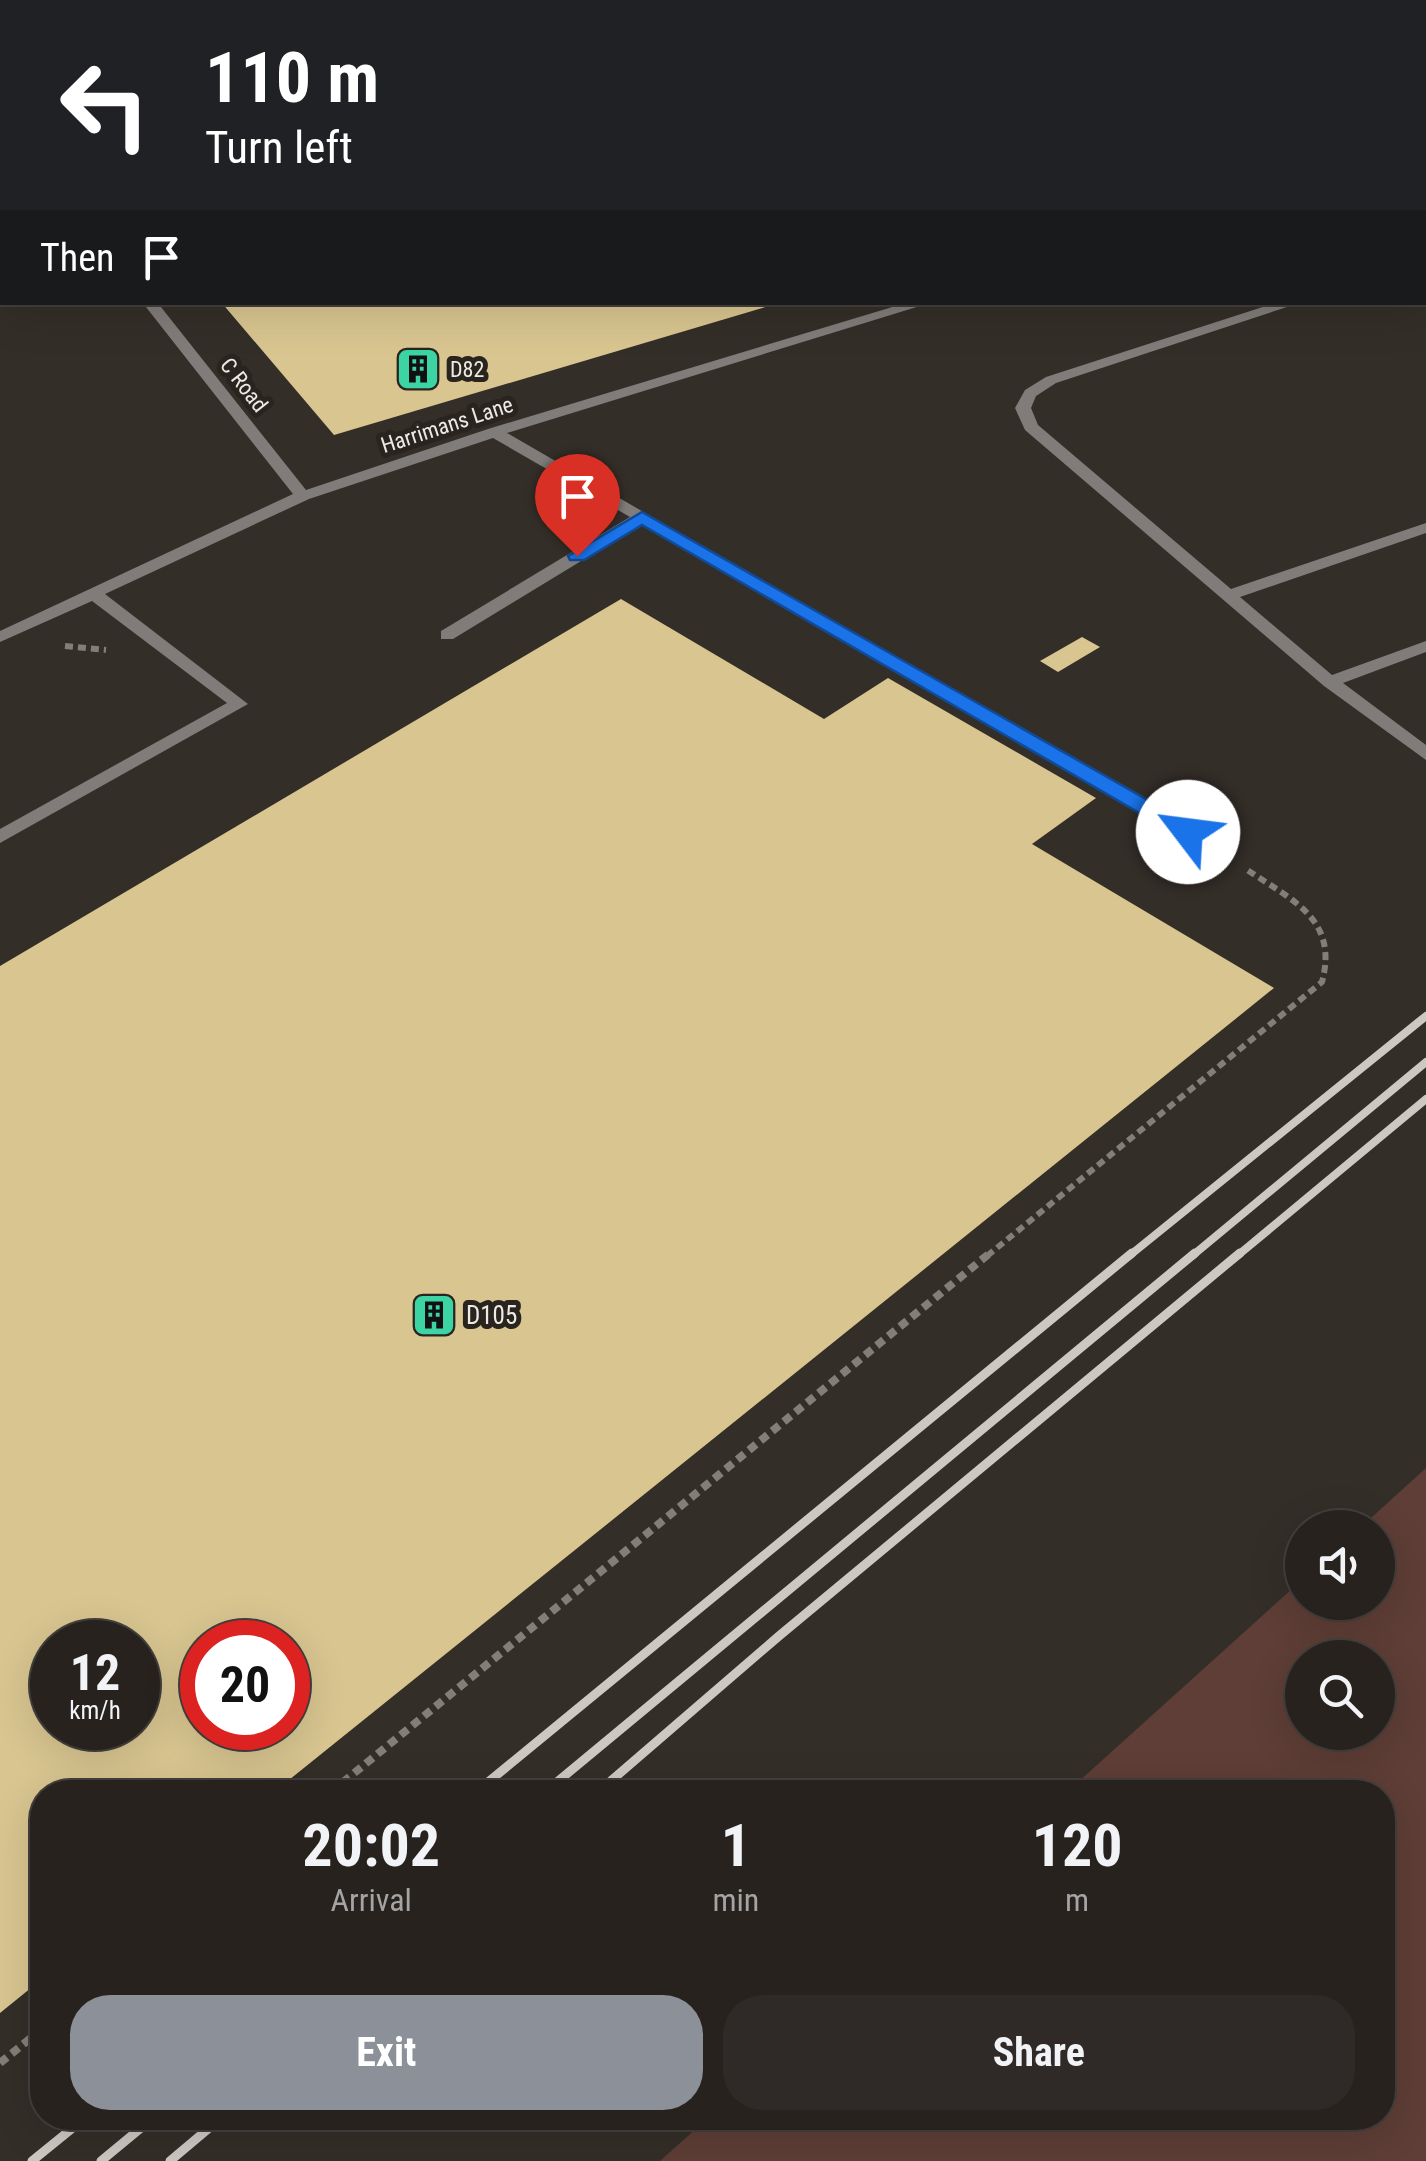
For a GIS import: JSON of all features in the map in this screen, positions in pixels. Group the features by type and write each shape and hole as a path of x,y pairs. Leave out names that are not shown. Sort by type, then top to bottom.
{"lane":[{"name":"C Road","path":"151,305 303,496"},
{"name":"Harrimans Lane","path":"0,637 303,496 494,432 916,305"},
{"path":"1286,305 1051,380 1030,393 1024,408 1031,427 1330,682 1426,754"},
{"path":"494,432 1222,852"},
{"path":"447,635 642,517"},
{"path":"1228,596 1426,528"},
{"path":"0,837 239,704 91,592"},
{"path":"1330,682 1426,646"}],"path":[{"path":"54,646 99,646 112,652"},
{"path":"346,1780 1322,982 1330,960 1328,936 1308,914 1222,852"},
{"path":"0,2064 30,2038"}],"shaded area":[{"path":"1426,1468 1426,2161 660,2161 695,2130 1395,2130 1395,1780 1080,1780 1285,1595 1285,1620 1395,1620 1395,1510 1380,1510"}],"building":[{"name":"D82","path":"224,305 772,305 334,435"},
{"name":"D105","path":"621,599 824,719 888,678 1096,798 1032,844 1274,988 289,1780 30,1780 30,1989 0,2013 0,966"},
{"path":"1082,637 1100,647 1058,672 1040,661"}],"railway":[{"path":"1129,1256 1426,1016"},
{"path":"1192,1256 1426,1062"},
{"path":"1237,1256 1426,1099"},
{"path":"491,1780 1132,1253"},
{"path":"559,1780 1195,1253"},
{"path":"612,1780 1240,1253"},
{"path":"32,2161 70,2130"},
{"path":"101,2161 138,2130"},
{"path":"170,2161 207,2130"}],"place":[{"name":"D82","path":"418,369"},
{"name":"D105","path":"434,1315"}],"route":[{"path":"577,556 642,517 1188,832"}]}
